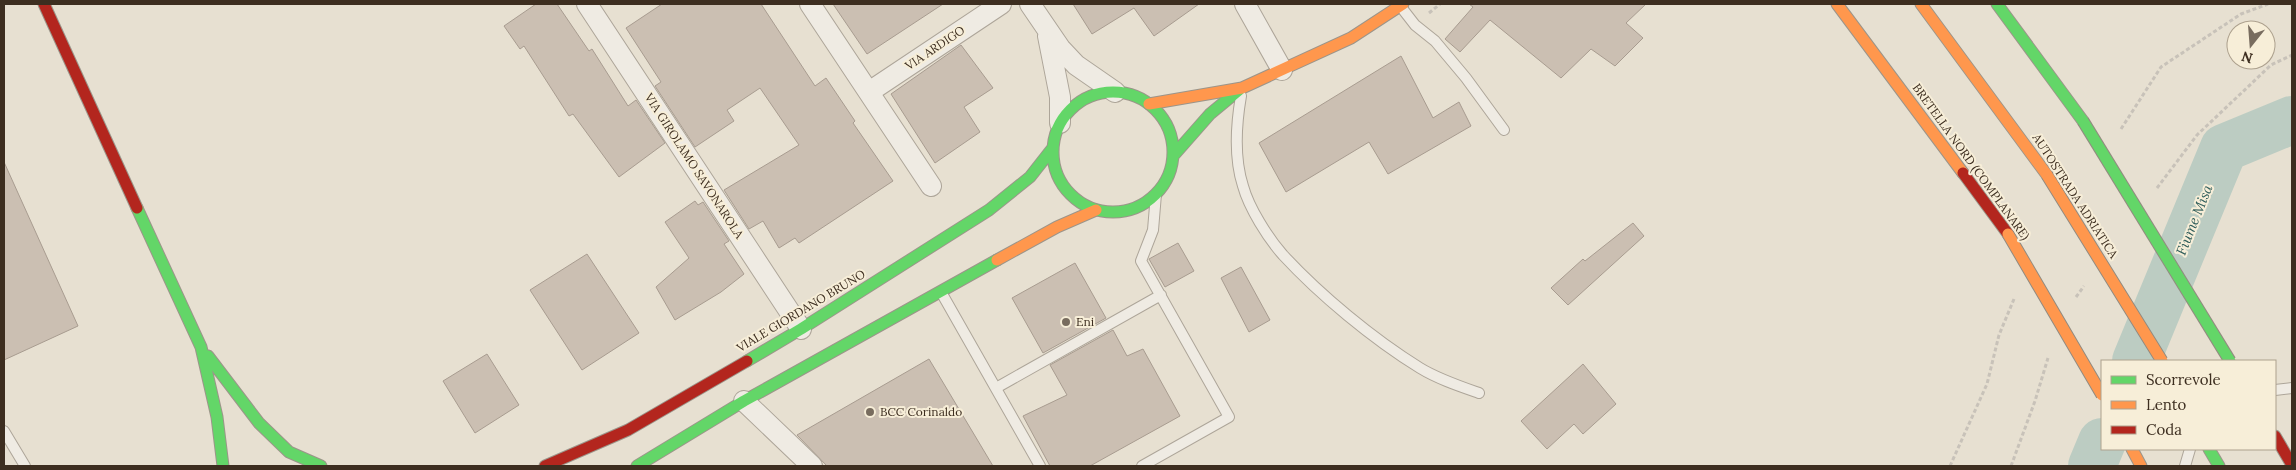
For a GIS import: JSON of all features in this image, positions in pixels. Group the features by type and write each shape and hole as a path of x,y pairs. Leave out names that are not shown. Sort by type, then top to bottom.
{"main road":[{"path":"44,4 201,347 217,417 223,466"},
{"name":"BRETELLA NORD (COMPLANARE)","path":"1838,4 2008,234 2101,393"},
{"name":"AUTOSTRADA ADRIATICA","path":"1921,4 2047,175 2161,360"},
{"path":"1997,4 2083,121 2229,360"},
{"path":"1148,104 1242,88 1351,38 1402,5"},
{"path":"1173,156 1210,114 1242,88"},
{"path":"1114,92 1132,95 1148,104 1163,118 1171,136 1173,156 1168,177 1156,194 1143,204 1128,210 1112,212 1096,210 1078,202 1064,187 1055,169 1052,149 1060,123 1070,110 1083,100 1098,94 1114,92"},
{"name":"VIALE GIORDANO BRUNO","path":"544,466 628,430 801,328 989,210 1030,177 1052,149"},
{"path":"637,466 744,401 1057,227 1096,210"},
{"path":"201,347 259,423 289,452 321,466"},
{"path":"2276,438 2292,464"},
{"path":"2133,450 2141,466"},
{"path":"2211,450 2219,466"}],"street":[{"path":"810,4 931,186"},
{"name":"VIA ARDIGO","path":"868,92 1001,4"},
{"path":"1030,4 1076,65 1114,92"},
{"path":"1245,4 1282,70"},
{"name":"VIA GIROLAMO SAVONAROLA","path":"594,6 801,328"},
{"path":"1046,27 1060,96 1060,123"},
{"path":"744,401 812,466"}],"lane":[{"path":"1402,5 1415,25 1435,41 1466,78 1504,130"},
{"path":"1242,88 1237,119 1237,152 1243,186 1256,216 1282,254 1370,334 1421,368 1479,394"},
{"path":"1142,466 1229,417 1141,260 1153,230 1156,194"},
{"path":"941,292 1040,466"},
{"path":"996,388 1161,295"},
{"path":"2276,390 2292,388"},
{"path":"4,431 25,466"},
{"path":"2185,466 2190,450"}],"building":[{"path":"536,4 557,4 589,51 592,49 628,106 636,100 665,143 619,177 573,114 569,116 524,46 520,49 504,26"},
{"path":"662,4 761,4 815,86 826,78 855,121 853,123 893,181 799,243 795,238 779,248 763,221 749,229 724,190 799,145 760,88 727,110 734,121 695,147 655,86 661,82 626,28"},
{"path":"833,4 943,4 867,54"},
{"path":"1073,4 1199,4 1154,36 1134,8 1092,34"},
{"path":"1469,4 1646,4 1626,23 1643,38 1615,66 1591,49 1561,78 1490,20 1460,52 1445,39 1473,7"},
{"path":"961,45 993,88 964,107 980,132 935,163 891,94"},
{"path":"1401,56 1433,118 1459,102 1471,126 1388,174 1369,142 1286,192 1259,143"},
{"path":"4,162 78,326 4,360"},
{"path":"695,201 698,205 703,202 729,241 724,244 744,274 721,292 675,320 656,287 689,258 665,222"},
{"path":"1633,223 1644,236 1568,305 1551,288 1583,259 1585,261"},
{"path":"1178,243 1194,271 1165,287 1149,259"},
{"path":"587,254 639,333 582,370 530,290"},
{"path":"1075,263 1106,318 1043,353 1012,298"},
{"path":"1241,267 1270,320 1249,332 1221,278"},
{"path":"1113,330 1127,356 1143,349 1180,416 1090,466 1050,466 1023,416 1067,395 1050,365"},
{"path":"487,354 519,405 475,433 443,381"},
{"path":"929,359 993,466 827,466 797,435"},
{"path":"1583,364 1616,404 1583,434 1574,424 1547,449 1521,421"}],"waterway":[{"path":"2290,120 2292,102"},
{"name":"Fiume Misa","path":"2136,360 2224,148 2292,120"},
{"name":"Fiume Misa","path":"2092,466 2101,444"}],"traffic: fast":[{"path":"1997,4 2083,121"},
{"path":"1173,156 1210,114 1239,90"},
{"path":"1113,92 1125,93 1136,97 1146,102 1155,110 1163,119 1168,129 1172,140 1173,152 1172,164 1168,175 1163,185 1155,194 1146,202 1136,207 1125,211 1113,212 1101,211 1090,207 1080,202 1071,194 1063,185 1058,175 1054,164 1053,152 1054,140 1058,129 1063,119 1071,110 1080,102 1090,97 1101,93 1113,92"},
{"path":"2083,121 2229,360"},
{"path":"747,361 989,210 1030,177 1052,149"},
{"path":"137,208 201,347 217,417 223,466"},
{"path":"637,466 744,401 997,260"},
{"path":"208,356 259,423 289,452 321,466"},
{"path":"2210,450 2219,466"}],"traffic: slow":[{"path":"1149,104 1242,88 1351,38 1403,4"},
{"path":"1837,4 1963,173"},
{"path":"1921,4 2047,175"},
{"path":"2047,175 2161,360"},
{"path":"997,260 1057,227 1096,210"},
{"path":"2008,234 2101,393"},
{"path":"2133,450 2141,466"}],"traffic: jam":[{"path":"44,4 137,208"},
{"path":"1963,173 2008,234"},
{"path":"545,466 628,430 747,361"},
{"path":"2276,438 2292,465"}],"place":[{"name":"Eni","path":"1066,322"},
{"name":"BCC Corinaldo","path":"870,412"}]}
